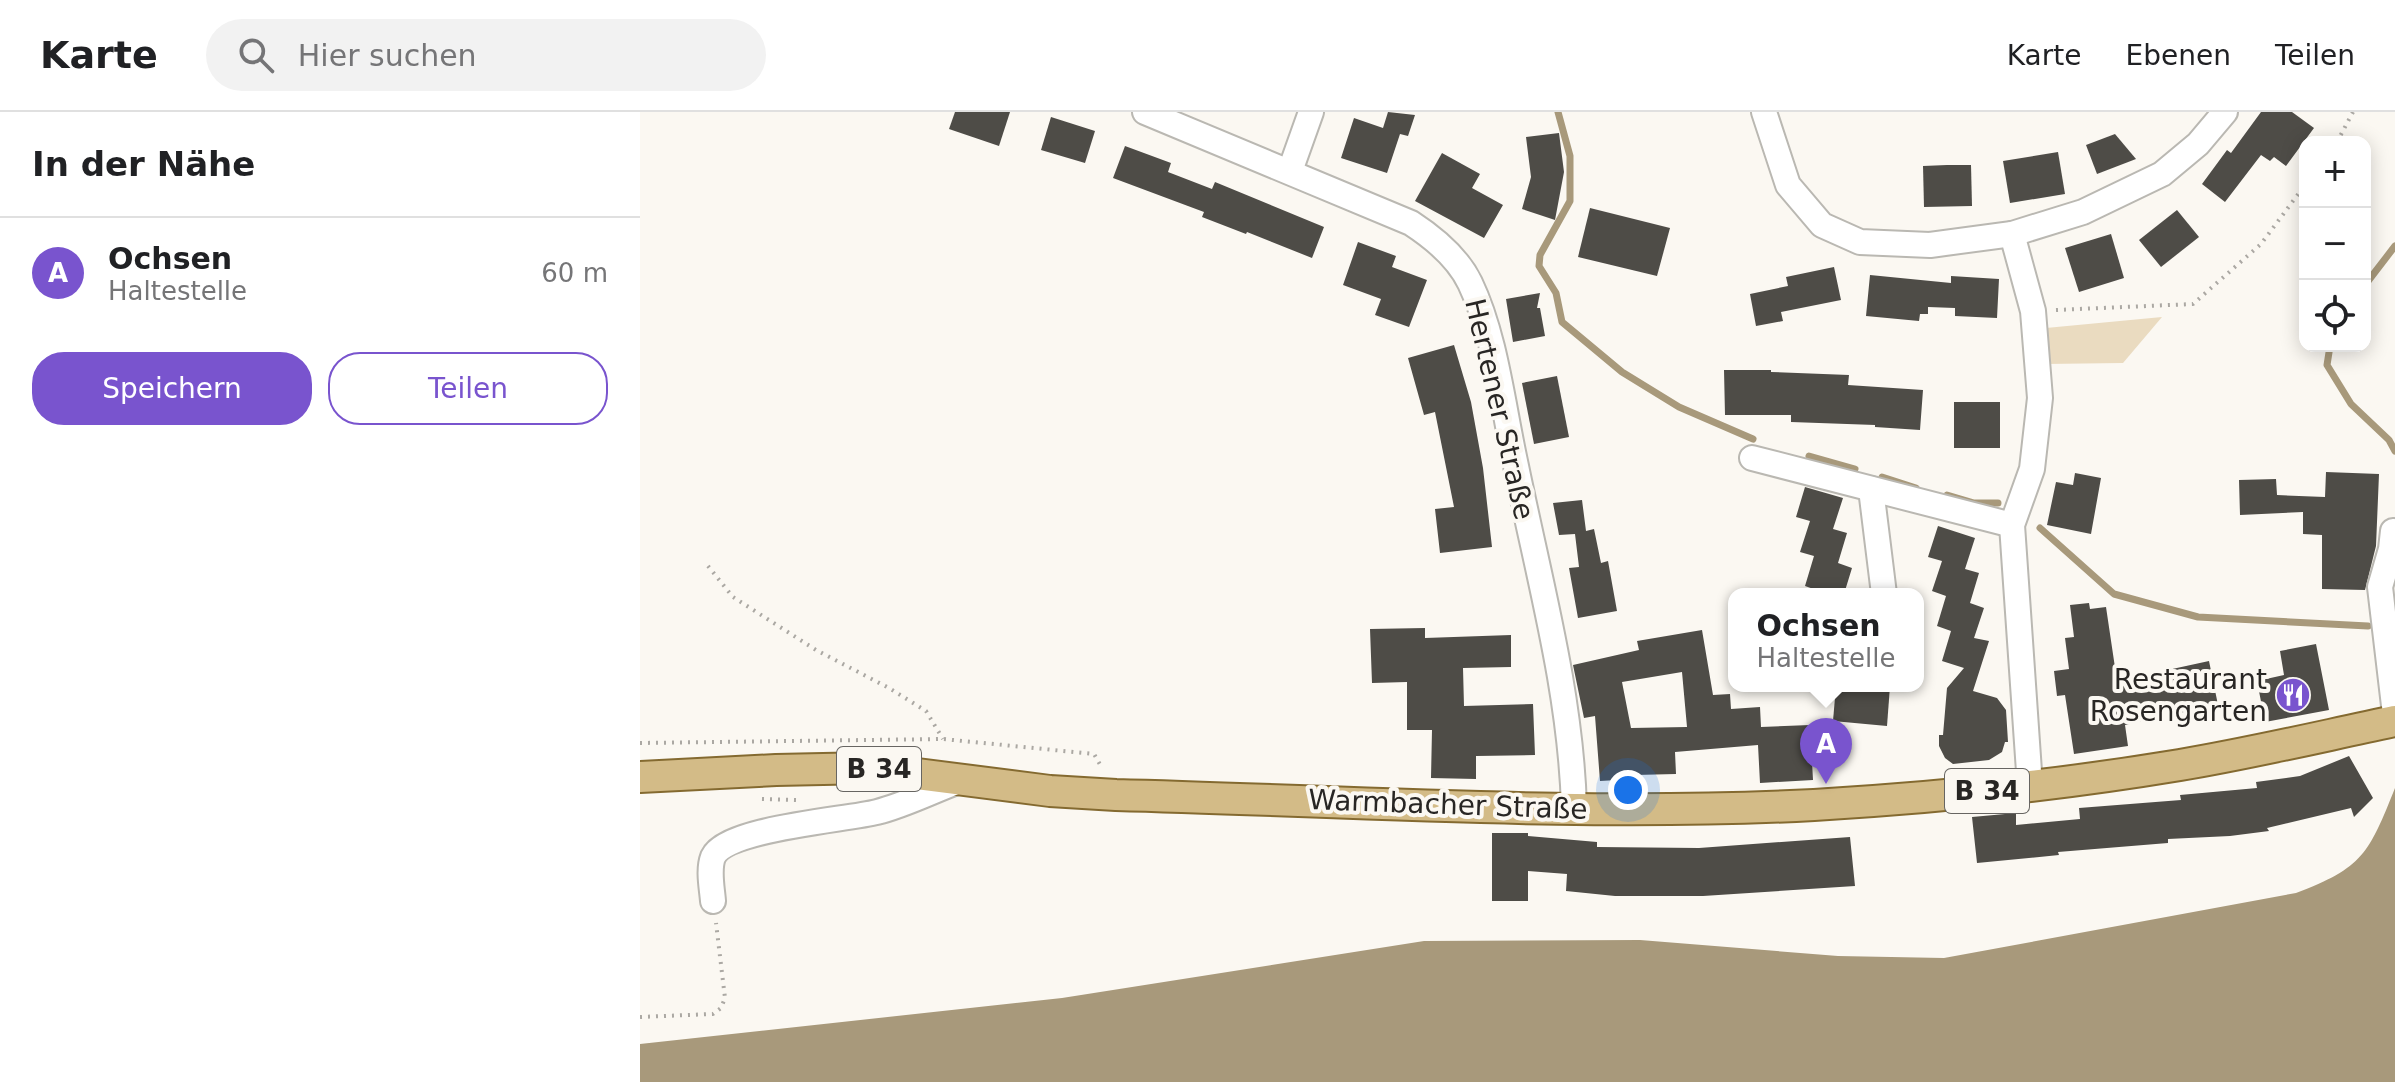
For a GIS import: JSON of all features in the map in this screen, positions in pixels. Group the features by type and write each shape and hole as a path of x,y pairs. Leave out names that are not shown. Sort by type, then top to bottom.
{"main road":[{"name":"Warmbacher Straße","path":"640,777 870,768 1050,791 1116,795 1574,808 1814,805 2030,786 2181,765 2395,721"}],"street":[{"name":"Hertener Straße","path":"1145,112 1411,223 1430,235 1469,280 1490,345 1561,683 1573,768 1574,808"},
{"path":"1290,171 1311,112"},
{"path":"1764,112 1788,185 1822,225 1860,242 1930,245 2012,234 2083,212 2162,174 2198,144 2225,112"},
{"path":"2012,234 2033,311 2040,398 2032,469 2012,525 2030,786"},
{"path":"1752,458 2012,525"},
{"path":"1871,489 1883,588"},
{"path":"2393,531 2380,587 2395,714"},
{"path":"713,901 713,857 725,845 761,832 878,812 959,781"}],"path":[{"path":"2340,136 2353,112"},
{"path":"2033,311 2193,304 2261,244 2299,193"},
{"path":"708,566 733,597 816,650 926,711 943,739"},
{"path":"640,743 943,739 1094,754 1116,795"},
{"path":"759,799 801,801"},
{"path":"640,1017 713,1014 721,1008 725,986 713,901"}],"shaded area":[{"path":"2162,317 2123,363 2045,364 2046,328"},
{"path":"2395,788 2395,1082 640,1082 640,1044 1062,998 1424,941 1640,940 1838,956 1944,958 2296,893 2336,875 2361,856 2378,828"}],"building":[{"path":"955,112 1010,112 999,146 949,129"},
{"path":"1388,112 1415,115 1408,136 1400,134 1387,173 1341,158 1354,118 1383,128"},
{"path":"2261,112 2292,112 2314,128 2308,136 2299,136 2299,148 2286,166 2274,157 2270,161 2261,155 2225,202 2202,184 2227,150 2231,153"},
{"path":"1051,117 1095,131 1085,163 1041,150"},
{"path":"1559,133 1564,172 1555,220 1522,209 1531,177 1526,137"},
{"path":"2115,134 2136,159 2097,174 2086,145"},
{"path":"1125,146 1171,163 1168,172 1212,189 1215,182 1324,227 1312,258 1202,217 1204,212 1113,178"},
{"path":"2058,152 2065,194 2010,203 2003,161"},
{"path":"1442,153 1480,174 1472,188 1503,205 1484,238 1415,201"},
{"path":"1971,165 1972,206 1924,207 1923,166"},
{"path":"1590,208 1670,228 1657,276 1578,257"},
{"path":"2177,210 2199,237 2161,267 2139,240"},
{"path":"2111,234 2124,278 2079,292 2065,248"},
{"path":"1358,242 1396,256 1392,267 1427,280 1409,327 1375,315 1381,299 1343,285"},
{"path":"1834,267 1841,300 1781,312 1783,321 1756,326 1750,294 1788,286 1786,277"},
{"path":"1870,275 1951,283 1951,276 1999,279 1997,318 1955,316 1955,308 1928,307 1928,314 1920,314 1919,321 1866,316"},
{"path":"1540,293 1537,308 1540,308 1545,336 1513,342 1506,299"},
{"path":"1454,345 1471,402 1483,468 1492,547 1440,553 1435,509 1454,507 1435,412 1424,415 1408,358"},
{"path":"1724,370 1849,375 1848,385 1923,390 1920,430 1791,422 1791,415 1725,415"},
{"path":"1557,376 1569,437 1534,444 1522,383"},
{"path":"1954,402 2000,402 2000,448 1954,448"},
{"path":"2326,472 2379,474 2376,546 2365,590 2322,589 2322,535 2303,534 2303,512 2240,515 2239,480 2276,479 2277,495 2325,497"},
{"path":"2075,473 2101,478 2091,534 2047,525 2056,482 2073,485"},
{"path":"1805,487 1843,498 1833,529 1847,533 1838,563 1852,568 1846,588 1805,586 1814,556 1800,552 1810,521 1796,517"},
{"path":"1582,500 1586,531 1594,529 1601,563 1608,561 1617,611 1578,618 1569,568 1579,567 1575,534 1559,535 1553,503"},
{"path":"1938,526 1975,538 1965,569 1979,573 1970,603 1984,608 1974,638 1989,641 1973,691 1997,698 2006,710 2008,742 2005,742 2002,752 1989,760 1953,764 1945,758 1939,746 1939,735 1943,735 1947,688 1964,668 1942,661 1951,631 1937,626 1946,596 1932,591 1942,561 1928,557"},
{"path":"2089,603 2090,609 2106,607 2117,681 2209,661 2218,705 2125,725 2128,746 2074,754 2065,695 2057,696 2054,671 2069,669 2065,638 2074,637 2070,605"},
{"path":"1425,628 1425,638 1511,635 1511,667 1463,668 1464,706 1533,704 1535,755 1476,756 1476,779 1431,778 1432,730 1407,730 1407,682 1372,683 1370,629"},
{"path":"1702,630 1713,695 1730,694 1731,709 1760,707 1761,727 1810,725 1813,780 1760,783 1758,745 1675,752 1676,774 1635,775 1635,779 1600,781 1595,716 1584,718 1573,665 1639,650 1637,641","holes":["1682,672 1687,727 1631,728 1622,682"]},
{"name":"Restaurant Rosengarten","path":"2316,644 2329,710 2265,722 2257,681 2284,675 2280,651"},
{"path":"1835,692 1890,692 1887,726 1833,721"},
{"path":"2349,756 2373,798 2354,817 2351,808 2267,828 2269,831 2168,839 2168,843 2058,852 2059,855 1977,863 1972,817 2016,813 2016,825 2080,819 2079,808 2181,800 2180,795 2257,788 2256,782 2300,776"},
{"path":"1492,833 1528,833 1528,836 1597,842 1597,847 1699,848 1850,837 1855,886 1703,896 1615,896 1566,891 1567,874 1528,871 1528,901 1492,901"}],"waterway":[{"path":"1558,112 1570,156 1570,201 1540,255 1539,266 1556,293 1562,322 1622,372 1679,407 1753,439"},
{"path":"2369,280 2395,246"},
{"path":"2329,352 2327,365 2351,404 2389,440 2395,451"},
{"path":"1809,456 1855,469"},
{"path":"1882,477 1916,488"},
{"path":"1947,495 1974,503 1998,503"},
{"path":"2040,528 2114,594 2198,617 2368,626"}],"place":[{"name":"Restaurant Rosengarten","path":"2293,695"},
{"name":"Ochsen","path":"1826,784"}]}
